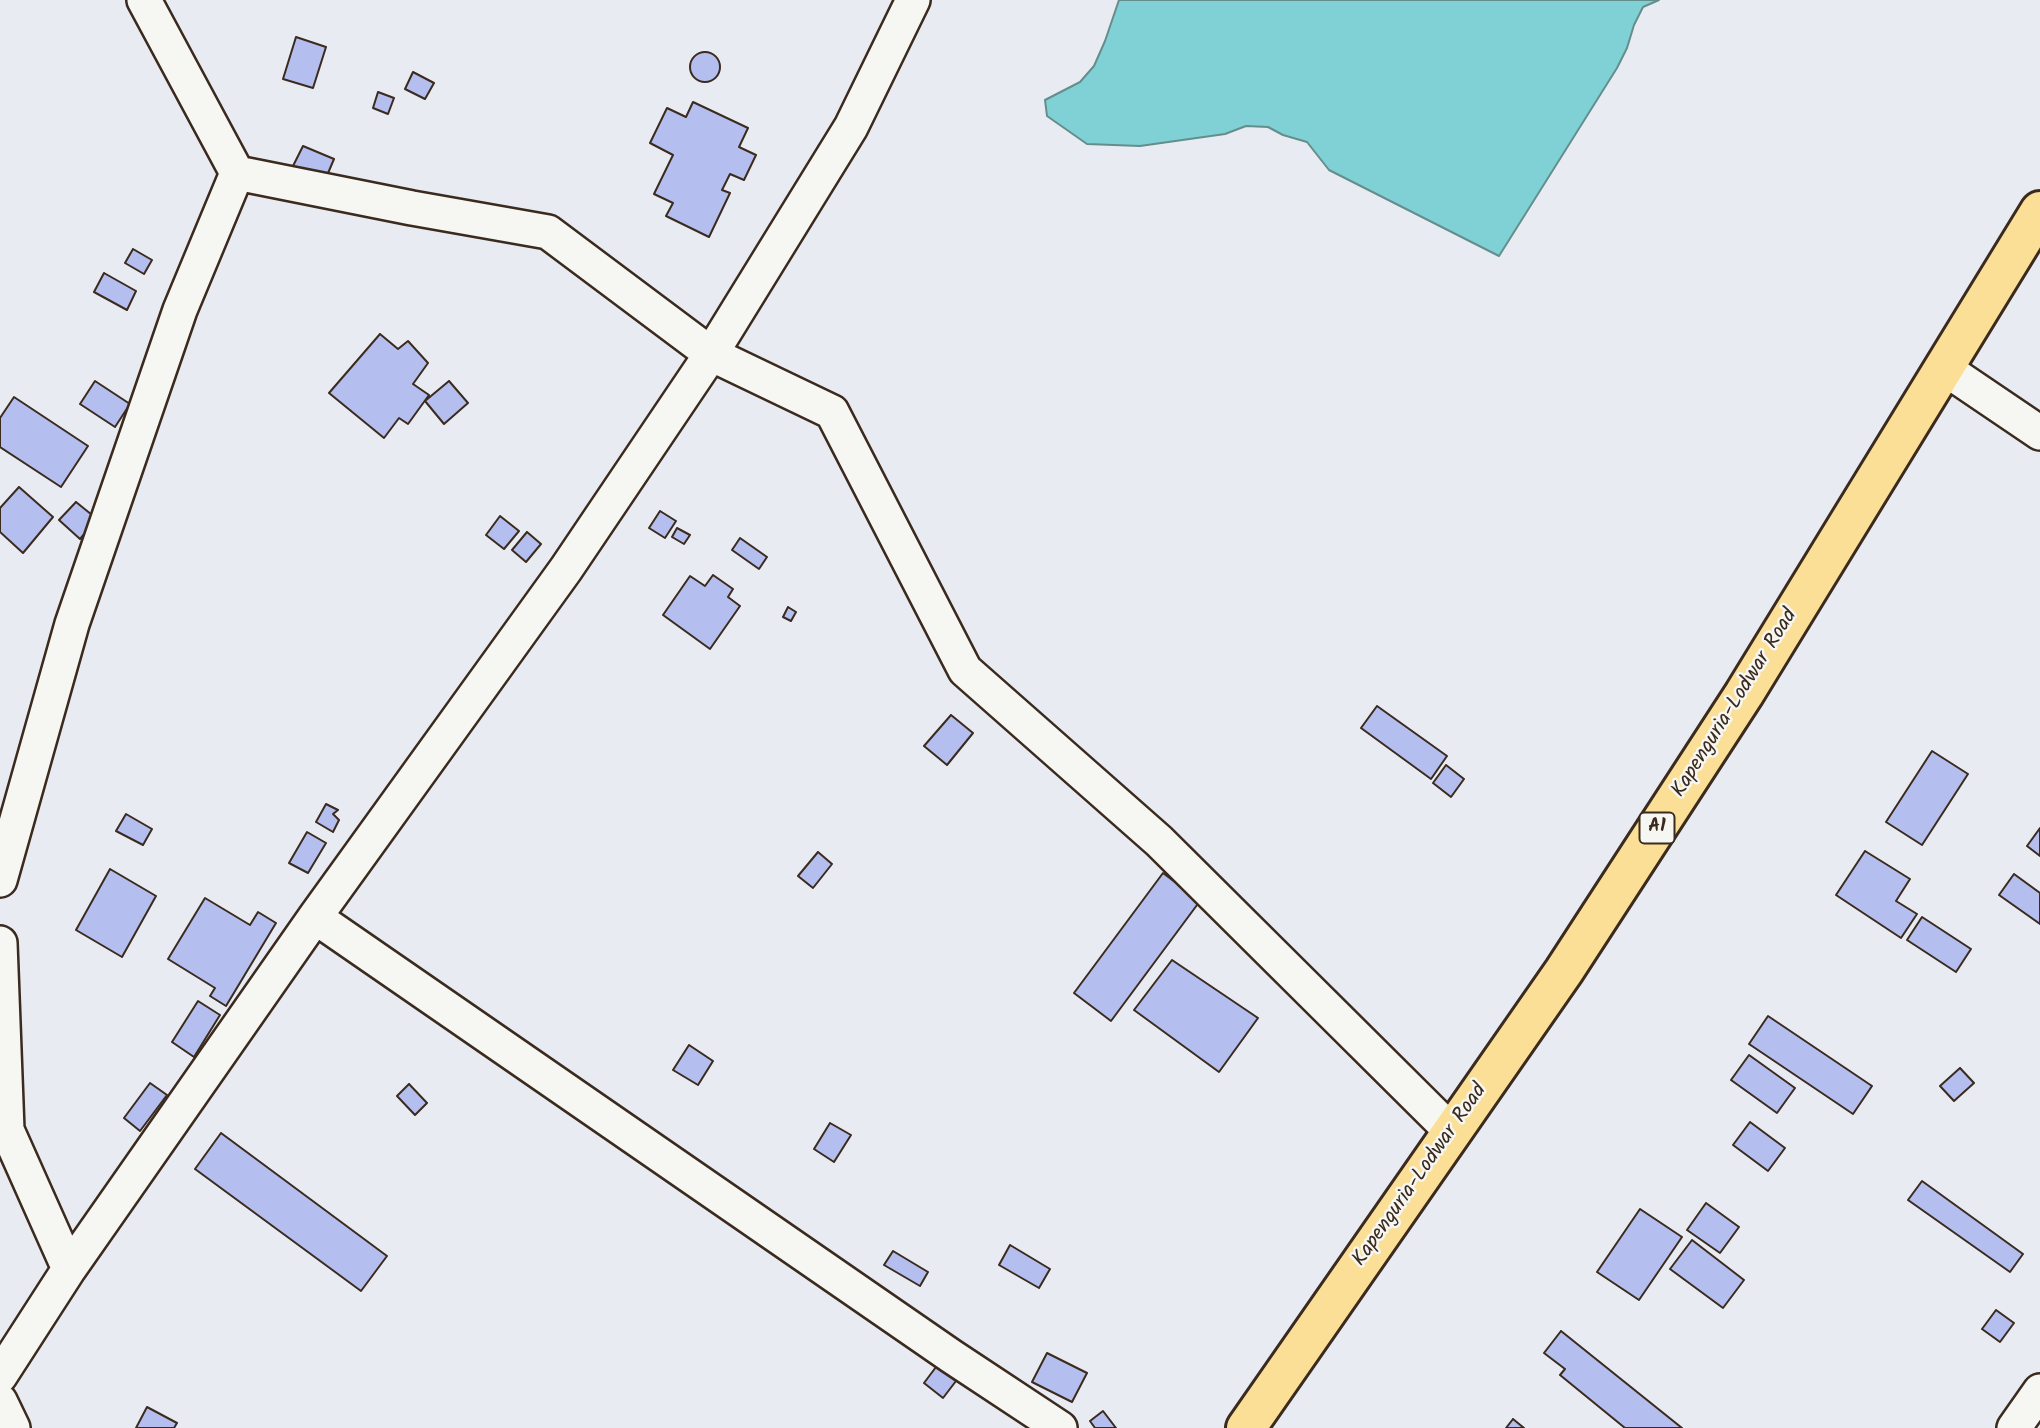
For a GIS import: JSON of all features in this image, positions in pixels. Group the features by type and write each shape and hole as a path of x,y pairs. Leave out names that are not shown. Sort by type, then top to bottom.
{"highway":[{"name":"Kapenguria-Lodwar Road","path":"1246,1428 1564,971 1729,717 2040,211"}],"street":[{"path":"144,0 237,173"},
{"path":"0,1376 69,1269 315,916 565,569 711,354 851,127 913,0"},
{"path":"237,173 548,232 711,354 832,412 965,670 1158,841 1452,1132"},
{"path":"0,880 72,624 180,310 237,173"},
{"path":"1944,368 2040,433"},
{"path":"315,916 939,1348 1060,1428"},
{"path":"0,943 3,1125 69,1269"},
{"path":"2014,1428 2040,1391"},
{"path":"0,1401 13,1428"}],"water":[{"path":"1119,0 1659,0 1643,7 1617,68 1499,256 1329,170 1307,142 1268,127 1246,126 1225,134 1140,146 1087,144 1047,116 1045,100 1080,82 1094,66"}],"building":[{"path":"296,37 326,47 313,88 283,79"},
{"path":"705,52 716,56 720,67 716,78 705,82 694,78 690,67 694,56"},
{"path":"413,72 434,83 425,99 405,89"},
{"path":"378,92 394,98 388,114 373,108"},
{"path":"693,102 748,128 739,147 756,155 744,180 730,174 722,190 730,193 709,237 666,216 673,203 654,194 673,155 650,143 667,108 686,117"},
{"path":"303,146 334,159 323,185 290,172"},
{"path":"133,249 152,260 144,274 125,263"},
{"path":"104,273 136,291 127,310 94,292"},
{"path":"380,334 398,349 408,341 428,363 413,384 429,395 408,424 399,418 384,438 329,393"},
{"path":"95,381 130,404 115,427 80,404"},
{"path":"449,381 468,403 444,424 425,401"},
{"path":"14,397 88,446 61,487 0,447 0,418"},
{"path":"19,487 53,517 23,553 0,532 0,508"},
{"path":"76,502 97,519 80,539 59,520"},
{"path":"660,511 676,521 665,538 649,528"},
{"path":"500,516 519,531 504,549 486,535"},
{"path":"677,528 690,535 684,544 672,537"},
{"path":"527,532 541,544 526,562 512,550"},
{"path":"740,538 767,557 759,569 732,550"},
{"path":"713,575 733,589 728,597 740,606 710,649 663,615 690,576 705,586"},
{"path":"788,607 796,612 791,621 783,617"},
{"path":"1377,706 1447,756 1431,779 1361,728"},
{"path":"951,715 973,733 947,765 924,746"},
{"path":"1932,751 1968,774 1922,845 1886,822"},
{"path":"1446,765 1464,779 1451,797 1433,783"},
{"path":"326,804 338,810 333,814 339,820 333,832 316,822"},
{"path":"126,814 152,829 143,845 116,831"},
{"path":"2040,828 2040,856 2027,846"},
{"path":"307,832 326,843 308,873 289,863"},
{"path":"1865,851 1910,879 1896,901 1917,914 1901,938 1836,895"},
{"path":"818,852 832,864 813,888 798,876"},
{"path":"110,869 156,896 122,957 76,930"},
{"path":"1163,873 1200,901 1111,1021 1074,993"},
{"path":"2014,874 2040,893 2040,924 1999,895"},
{"path":"205,898 250,925 258,912 276,923 226,1006 210,996 215,988 168,959"},
{"path":"1922,917 1971,949 1956,972 1907,940"},
{"path":"1172,960 1258,1018 1219,1072 1134,1010"},
{"path":"198,1001 220,1015 194,1057 172,1042"},
{"path":"1768,1016 1872,1086 1853,1114 1749,1044"},
{"path":"689,1045 713,1061 698,1085 673,1070"},
{"path":"1749,1055 1795,1088 1777,1113 1731,1080"},
{"path":"1960,1068 1974,1083 1954,1101 1940,1086"},
{"path":"150,1083 167,1095 140,1131 124,1118"},
{"path":"409,1084 427,1103 415,1115 397,1096"},
{"path":"1750,1122 1785,1148 1768,1171 1733,1145"},
{"path":"830,1123 851,1135 834,1162 814,1149"},
{"path":"221,1133 387,1256 361,1291 195,1169"},
{"path":"1922,1181 2023,1254 2010,1272 1908,1200"},
{"path":"1706,1203 1739,1227 1720,1253 1687,1230"},
{"path":"1640,1209 1682,1237 1639,1300 1597,1272"},
{"path":"1692,1240 1744,1280 1723,1308 1670,1269"},
{"path":"1010,1245 1050,1269 1039,1288 999,1265"},
{"path":"893,1251 928,1272 920,1286 884,1265"},
{"path":"1996,1310 2014,1323 2000,1342 1982,1329"},
{"path":"1561,1331 1682,1428 1625,1428 1560,1375 1565,1369 1544,1353"},
{"path":"1047,1353 1087,1373 1072,1402 1032,1382"},
{"path":"936,1367 956,1381 943,1398 924,1383"},
{"path":"147,1407 177,1423 174,1428 136,1428"},
{"path":"1103,1411 1116,1428 1095,1428 1090,1421"},
{"path":"1513,1419 1524,1428 1506,1428"}]}
